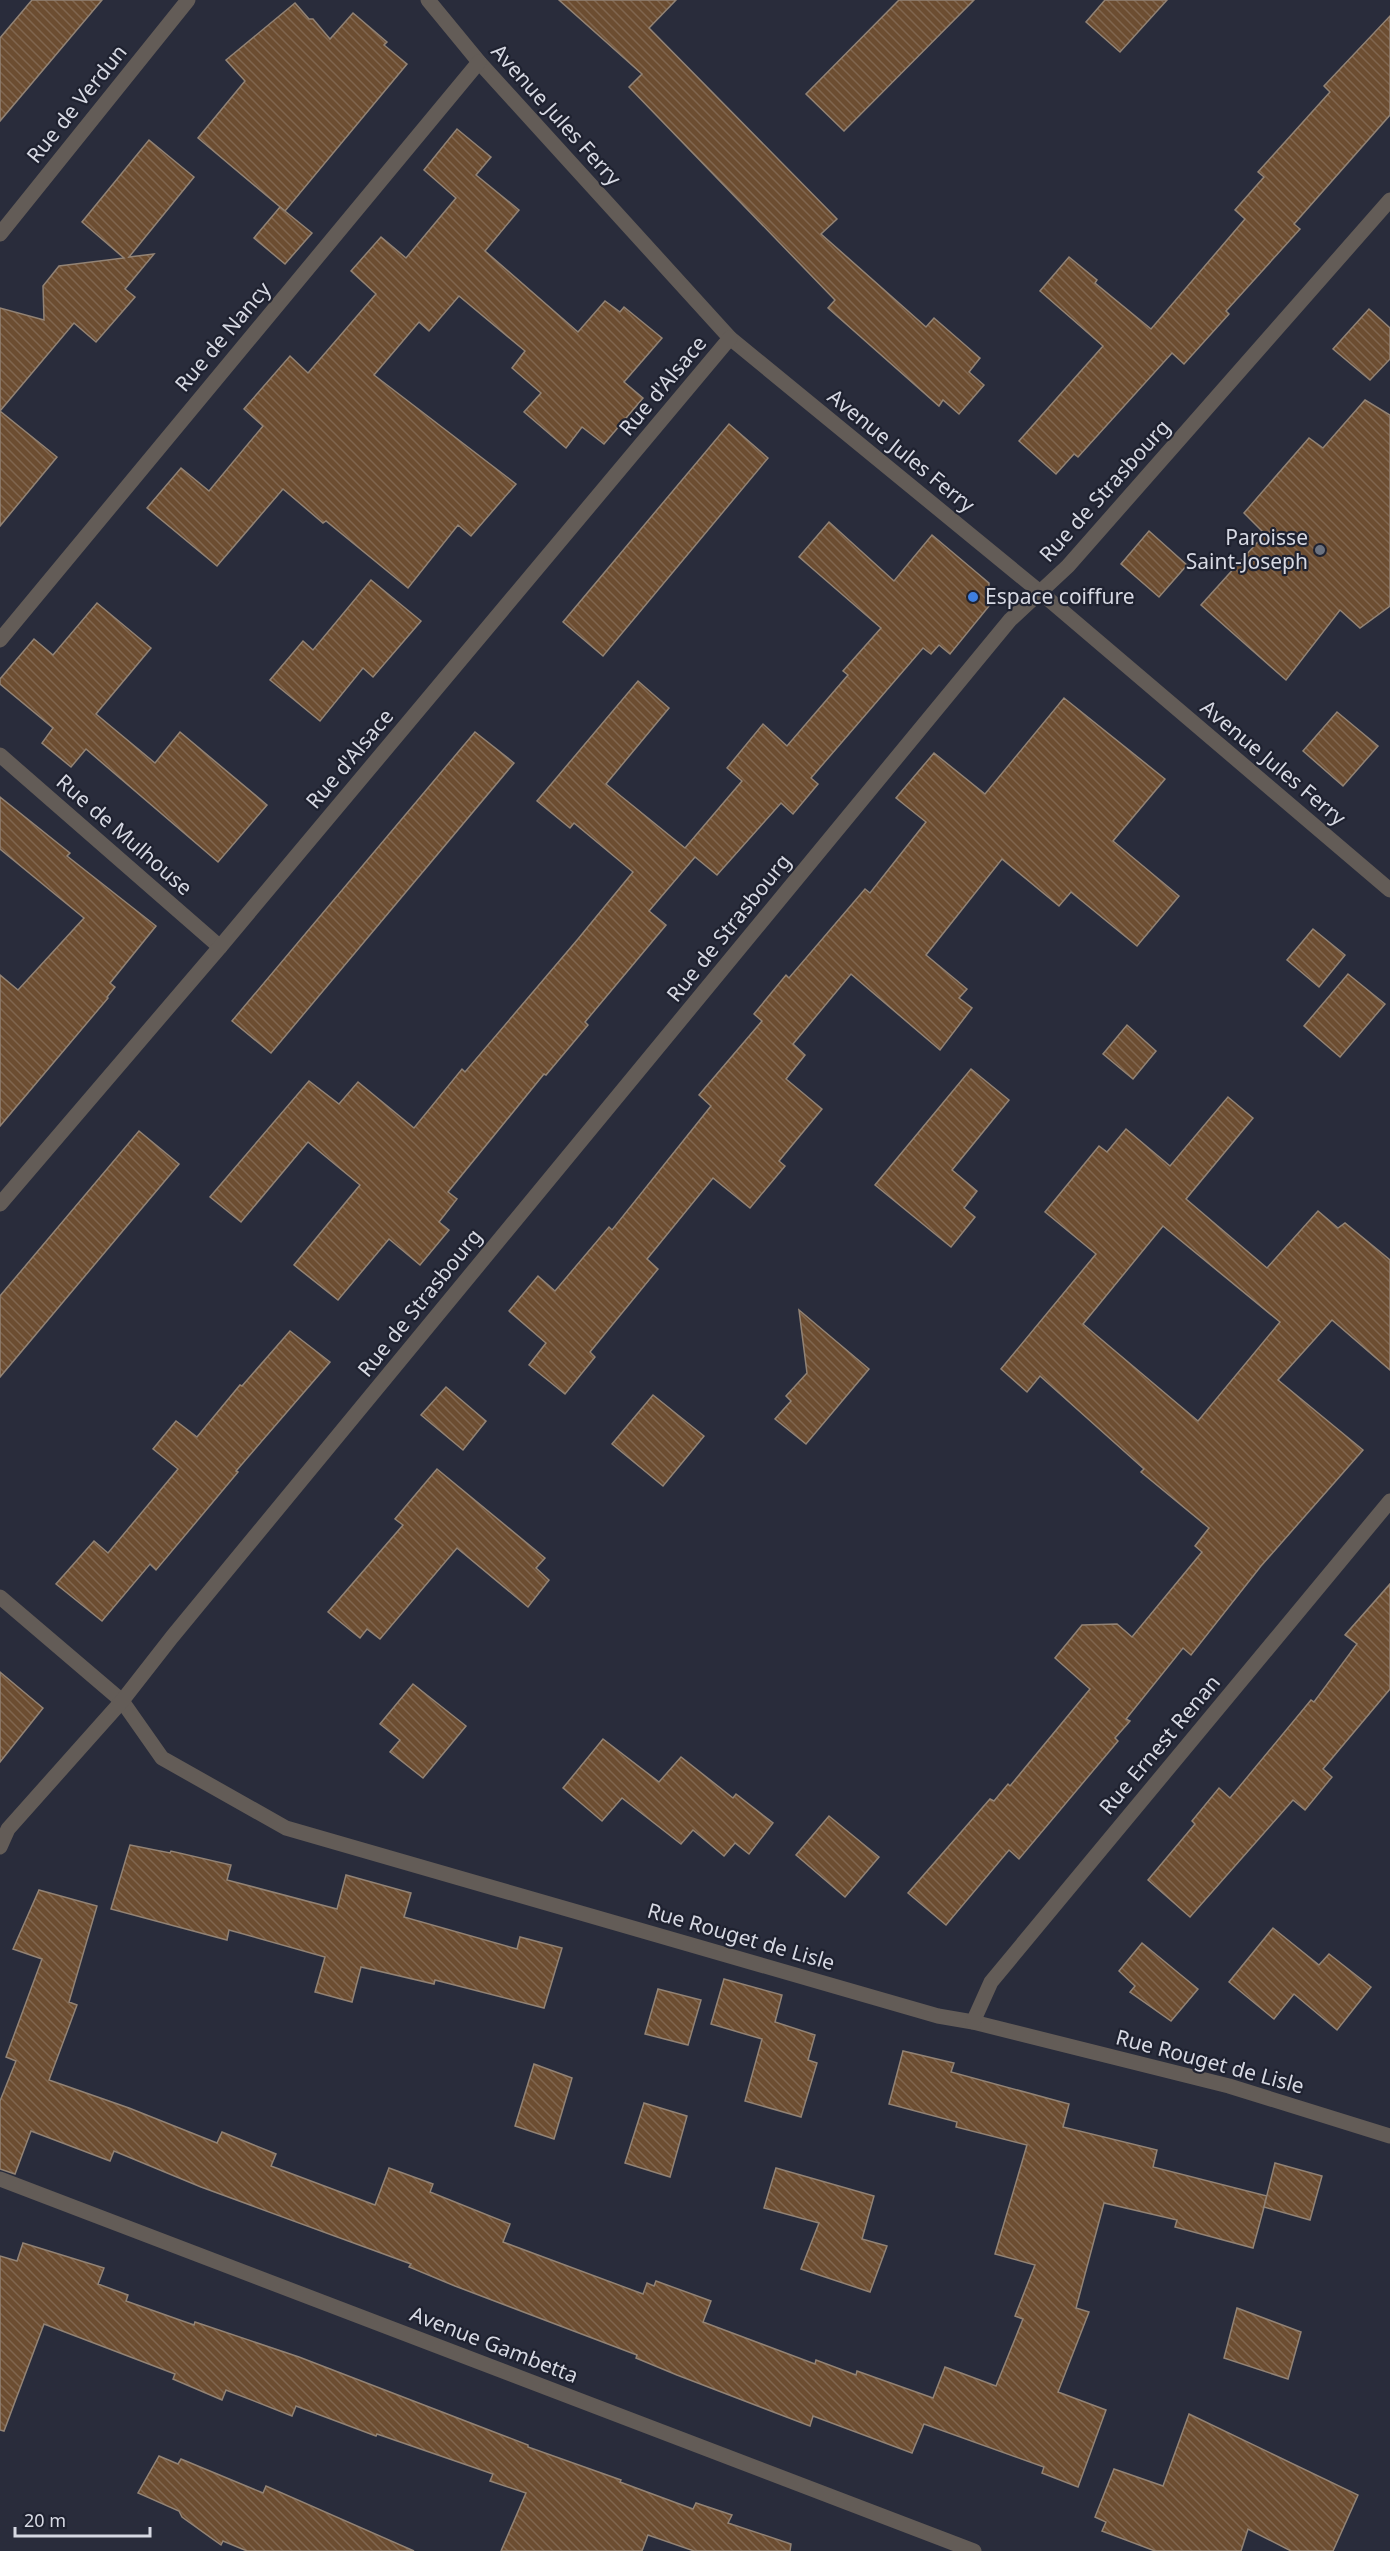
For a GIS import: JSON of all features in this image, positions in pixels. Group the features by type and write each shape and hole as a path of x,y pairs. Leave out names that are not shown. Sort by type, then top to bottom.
{"street":[{"name":"Rue de Verdun","path":"0,234 188,0"},
{"name":"Avenue Jules Ferry","path":"428,0 479,62 730,338 1040,592 1390,890"},
{"name":"Rue de Nancy","path":"0,640 479,62"},
{"name":"Rue de Strasbourg","path":"0,1847 8,1829 122,1701 172,1636 1010,620 1068,566 1390,200"},
{"name":"Rue d'Alsace","path":"0,1204 220,947 730,338"},
{"name":"Rue de Mulhouse","path":"0,755 220,947"},
{"name":"Rue Ernest Renan","path":"973,2022 991,1982 1390,1501"},
{"name":"Rue Rouget de Lisle","path":"0,1597 122,1701 162,1758 286,1828 938,2016 973,2022 1229,2086 1390,2136"},
{"name":"Avenue Gambetta","path":"0,2179 974,2551"}],"building":[{"path":"32,0 102,0 0,121 0,38"},
{"path":"559,0 676,0 649,28 837,219 821,234 926,327 934,318 980,358 969,372 984,385 959,414 943,400 939,406 828,308 835,300 629,87 642,74"},
{"path":"899,0 974,0 844,131 806,94"},
{"path":"1105,0 1167,0 1120,52 1086,22"},
{"path":"295,3 330,39 353,13 387,42 384,45 407,64 285,211 198,138 245,81 226,60"},
{"path":"1390,16 1390,115 1294,224 1300,229 1226,311 1229,314 1184,364 1172,353 1078,457 1074,454 1056,474 1019,441 1103,346 1040,291 1069,257 1097,280 1095,283 1151,329 1245,219 1235,210 1264,177 1258,172 1330,92 1324,86"},
{"path":"457,129 491,157 476,175 519,210 485,251 578,332 605,301 620,312 624,307 662,338 624,382 643,398 604,444 582,427 566,448 524,412 541,393 512,368 525,351 459,296 429,331 419,322 374,375 516,484 471,536 458,525 408,588 326,521 323,523 283,489 217,566 147,508 181,468 209,491 263,426 244,409 290,356 308,373 376,294 351,271 381,237 406,258 456,198 424,170"},
{"path":"149,140 194,177 129,257 154,254 125,289 135,297 96,342 74,323 0,411 0,308 44,320 43,286 59,266 124,258 82,222"},
{"path":"280,207 312,233 285,264 254,238"},
{"path":"1369,309 1390,328 1390,359 1370,380 1333,349"},
{"name":"Paroisse Saint-Joseph","path":"1365,400 1390,415 1390,606 1360,628 1340,610 1286,680 1201,605 1265,534 1244,513 1309,438 1323,448"},
{"path":"0,411 57,457 0,526"},
{"path":"729,424 768,458 603,656 563,622"},
{"path":"829,522 894,581 932,535 989,583 989,606 950,654 939,645 931,654 923,648 811,778 818,784 793,814 781,803 717,875 695,857 649,911 666,925 585,1022 588,1025 546,1075 544,1074 448,1192 457,1199 439,1222 449,1230 420,1265 389,1239 338,1300 294,1265 360,1185 308,1142 241,1222 210,1197 309,1081 339,1104 358,1082 414,1128 462,1069 465,1072 578,939 633,872 574,823 570,828 537,801 638,681 669,708 606,784 685,848 742,781 727,768 763,724 787,746 848,675 843,671 881,628 799,557"},
{"path":"1149,531 1187,565 1159,597 1121,564"},
{"path":"371,580 421,621 373,677 363,668 320,721 270,680 303,641 313,650"},
{"path":"97,603 151,648 96,714 155,763 180,732 267,805 218,862 86,749 71,767 42,743 53,728 0,684 0,679 34,639 53,655"},
{"path":"1064,698 1165,779 1113,841 1179,896 1137,946 1071,892 1059,906 1002,859 926,955 967,989 959,998 972,1008 940,1050 851,974 793,1044 805,1055 786,1079 822,1109 779,1161 785,1166 750,1208 713,1178 647,1259 658,1269 590,1352 595,1357 565,1394 529,1365 546,1343 509,1311 538,1276 555,1291 609,1227 612,1230 711,1106 699,1095 762,1021 754,1014 786,975 789,978 865,889 870,893 926,822 896,798 934,753 985,794"},
{"path":"1337,712 1378,746 1343,786 1303,751"},
{"path":"475,732 514,763 271,1053 232,1021"},
{"path":"0,797 70,853 67,856 156,926 110,983 115,987 108,998 0,1126 0,975 18,990 84,918 0,849"},
{"path":"1313,929 1345,955 1319,987 1287,960"},
{"path":"1348,974 1385,1004 1340,1057 1304,1026"},
{"path":"1127,1025 1156,1051 1133,1079 1103,1054"},
{"path":"971,1069 1009,1100 952,1170 977,1191 964,1208 975,1217 951,1247 875,1185"},
{"path":"1228,1097 1253,1118 1186,1199 1267,1268 1318,1211 1338,1228 1345,1223 1390,1260 1390,1370 1332,1320 1278,1380 1363,1450 1261,1566 1191,1655 1183,1648 1126,1719 1130,1721 1115,1738 1118,1741 1019,1859 1009,1850 946,1925 908,1893 990,1799 994,1801 1008,1784 1010,1786 1090,1689 1055,1658 1082,1625 1117,1624 1132,1637 1202,1552 1195,1546 1209,1528 1141,1472 1144,1469 1040,1376 1027,1392 1001,1369 1096,1254 1045,1212 1099,1146 1107,1152 1126,1129 1170,1166","holes":["1163,1226 1280,1322 1198,1421 1083,1324"]},
{"path":"139,1131 179,1164 0,1377 0,1296"},
{"path":"799,1310 869,1369 806,1444 775,1419 791,1401 786,1396 807,1373"},
{"path":"290,1331 330,1362 236,1471 238,1472 156,1570 150,1564 102,1621 56,1584 94,1541 108,1553 178,1469 153,1449 176,1421 197,1437 240,1385 242,1386"},
{"path":"446,1387 486,1421 463,1450 421,1415"},
{"path":"653,1395 704,1436 663,1486 612,1444"},
{"path":"437,1469 545,1558 536,1568 549,1580 528,1607 457,1548 380,1639 367,1629 360,1638 328,1612 403,1525 395,1519"},
{"path":"1390,1584 1390,1689 1323,1769 1332,1777 1305,1810 1293,1800 1190,1917 1148,1880 1195,1824 1192,1821 1219,1788 1230,1798 1311,1700 1314,1702 1357,1644 1345,1635"},
{"path":"0,1672 43,1708 0,1762"},
{"path":"413,1684 466,1726 423,1778 390,1752 400,1740 380,1724"},
{"path":"603,1739 659,1782 681,1757 733,1798 736,1794 773,1823 749,1854 735,1843 724,1856 693,1830 681,1844 622,1798 602,1821 563,1788"},
{"path":"829,1816 879,1857 845,1897 796,1855"},
{"path":"130,1845 170,1853 171,1851 231,1865 227,1880 337,1909 346,1875 411,1893 404,1917 517,1949 520,1937 562,1948 544,2008 435,1980 434,1984 361,1967 352,2002 315,1992 325,1957 229,1930 227,1940 111,1909"},
{"path":"39,1890 97,1906 69,2002 77,2005 49,2080 129,2108 217,2143 222,2132 276,2154 271,2166 375,2205 389,2168 433,2184 430,2192 510,2224 503,2242 643,2294 647,2283 654,2286 656,2281 711,2301 703,2322 815,2364 816,2360 856,2375 857,2371 933,2398 945,2367 996,2386 1023,2319 1015,2316 1035,2265 995,2254 1027,2145 956,2127 957,2122 889,2104 903,2051 954,2063 951,2072 1069,2104 1063,2127 1157,2150 1153,2167 1267,2196 1253,2248 1175,2227 1177,2220 1104,2203 1076,2308 1089,2312 1058,2392 1106,2410 1078,2487 1042,2473 1044,2467 924,2424 912,2453 813,2416 810,2426 677,2375 636,2358 637,2355 455,2286 409,2267 411,2264 201,2187 114,2151 110,2161 31,2131 15,2174 0,2169 0,2101 16,2061 6,2057 42,1959 13,1949"},
{"path":"1273,1928 1319,1965 1329,1954 1371,1987 1337,2030 1294,1994 1274,2019 1229,1982"},
{"path":"1142,1943 1198,1989 1171,2021 1130,1992 1135,1986 1119,1971"},
{"path":"724,1979 782,1995 775,2022 815,2035 808,2060 817,2063 801,2117 745,2101 762,2039 711,2024"},
{"path":"658,1989 701,2000 688,2045 645,2034"},
{"path":"534,2064 572,2078 554,2139 515,2126"},
{"path":"644,2103 687,2116 670,2177 625,2163"},
{"path":"1275,2163 1322,2176 1310,2220 1264,2207"},
{"path":"776,2168 874,2196 862,2239 887,2246 870,2292 801,2269 819,2223 764,2208"},
{"path":"23,2243 104,2268 98,2284 128,2295 126,2301 194,2325 195,2322 299,2357 693,2509 696,2503 732,2515 728,2523 791,2544 790,2551 694,2551 648,2535 642,2551 501,2551 526,2493 490,2481 493,2474 377,2434 376,2436 296,2406 292,2416 226,2390 222,2400 173,2379 175,2374 44,2324 4,2431 0,2430 0,2256 17,2261"},
{"path":"1237,2308 1301,2332 1288,2379 1224,2358"},
{"path":"1189,2414 1358,2495 1333,2551 1291,2551 1248,2529 1241,2551 1155,2551 1102,2531 1106,2522 1095,2517 1114,2469 1163,2486"},
{"path":"159,2456 178,2464 181,2459 263,2493 266,2486 414,2551 247,2551 223,2541 221,2545 182,2517 179,2511 138,2493"}],"place":[{"name":"Paroisse Saint-Joseph","path":"1320,550"},
{"name":"Espace coiffure","path":"973,597"}]}
